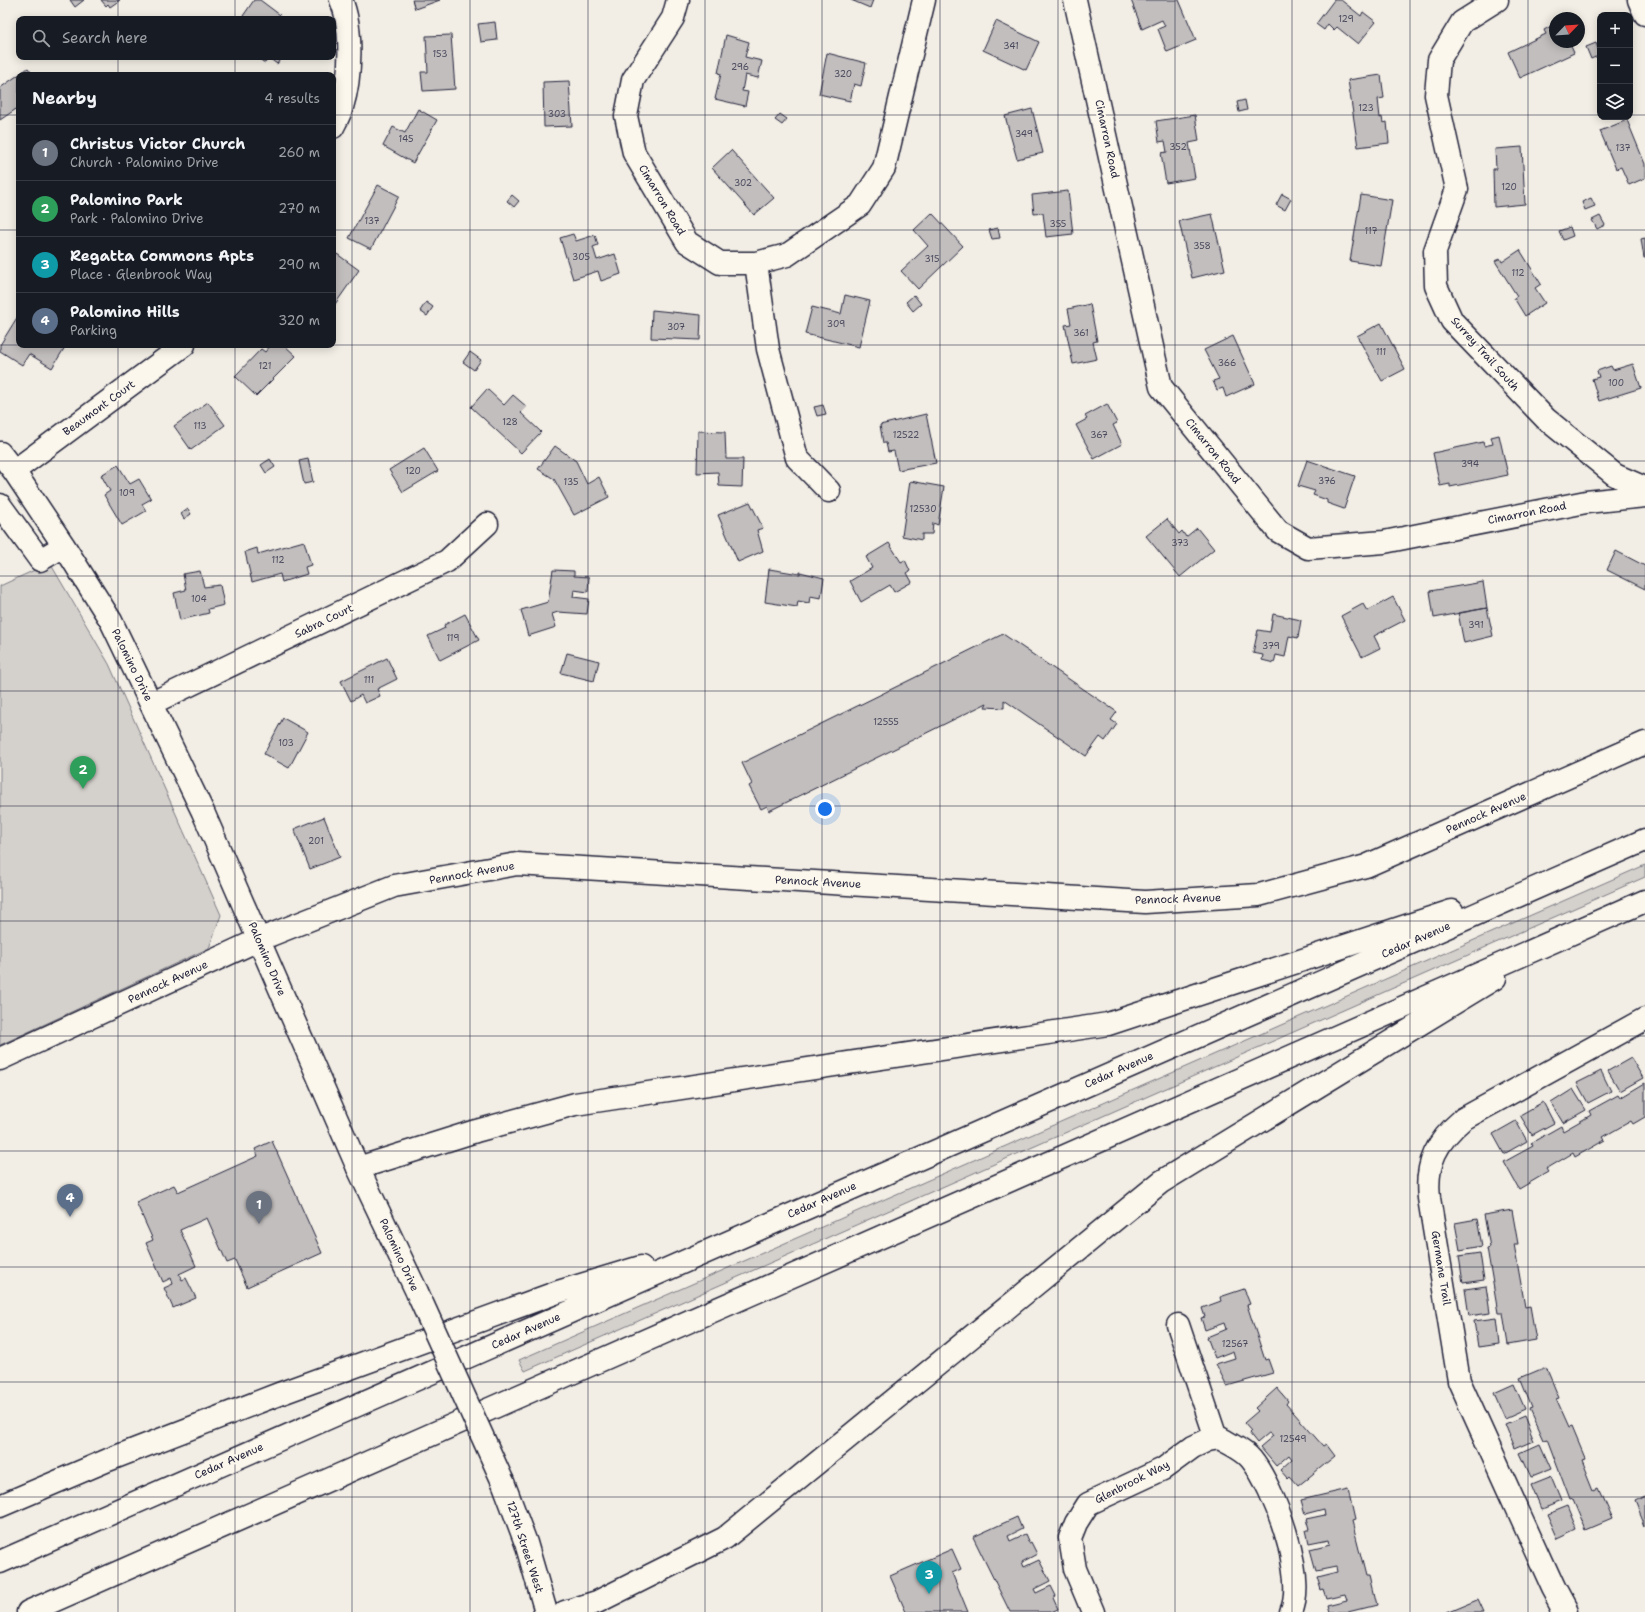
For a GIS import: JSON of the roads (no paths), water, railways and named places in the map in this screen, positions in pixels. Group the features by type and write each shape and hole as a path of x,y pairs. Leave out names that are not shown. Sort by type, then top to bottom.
{"main road":[{"path":"336,121 342,108 350,56 346,11 341,0"},
{"name":"Cimarron Road","path":"678,0 673,18 633,80 626,116 634,153 687,242 720,262 756,263 787,255 860,205 884,168 924,0"},
{"name":"Cimarron Road","path":"1075,0 1161,387 1278,532 1308,548 1384,542 1586,502 1645,496"},
{"name":"Surrey Trail South","path":"1497,0 1462,22 1439,60 1436,95 1457,189 1436,250 1436,286 1452,321 1546,419 1615,475 1645,488"},
{"path":"1639,0 1645,14"},
{"path":"756,263 768,349 797,458 829,492"},
{"name":"Beaumont Court","path":"14,471 180,348"},
{"name":"Palomino Drive","path":"0,454 14,471 111,620 204,812 258,940 358,1168 417,1292 503,1482"},
{"path":"0,504 40,560 64,546"},
{"name":"Sabra Court","path":"152,704 447,561 487,524"},
{"name":"Pennock Avenue","path":"0,1059 258,940 394,886 518,864 1145,902 1259,895 1366,866 1645,743"},
{"name":"Cedar Avenue","path":"0,1562 1645,840"},
{"path":"358,1168 476,1131 575,1104 1108,1024 1573,871"},
{"path":"28,1612 1645,901"},
{"path":"565,1612 597,1602 725,1538 1161,1182 1295,1102 1565,935"},
{"name":"Germane Trail","path":"1566,1612 1553,1588 1459,1381 1429,1198 1429,1172 1432,1159 1444,1137 1463,1119 1645,1019"},
{"path":"0,1506 108,1460 271,1397 558,1292 732,1240"},
{"path":"1178,1325 1216,1438 1220,1438 1250,1457 1269,1488 1285,1532 1294,1568 1295,1604 1291,1612"},
{"name":"Glenbrook Way","path":"1093,1612 1075,1569 1070,1538 1088,1504 1163,1469 1193,1447 1216,1438"},
{"name":"127th Street West","path":"503,1482 526,1543 546,1612"},
{"path":"57,1612 180,1546"}],"place":[{"name":"Palomino Park","path":"83,789"},
{"name":"Palomino Hills","path":"70,1217"},
{"name":"Christus Victor Church","path":"259,1224"},
{"name":"Regatta Commons Apts","path":"929,1594"}]}
